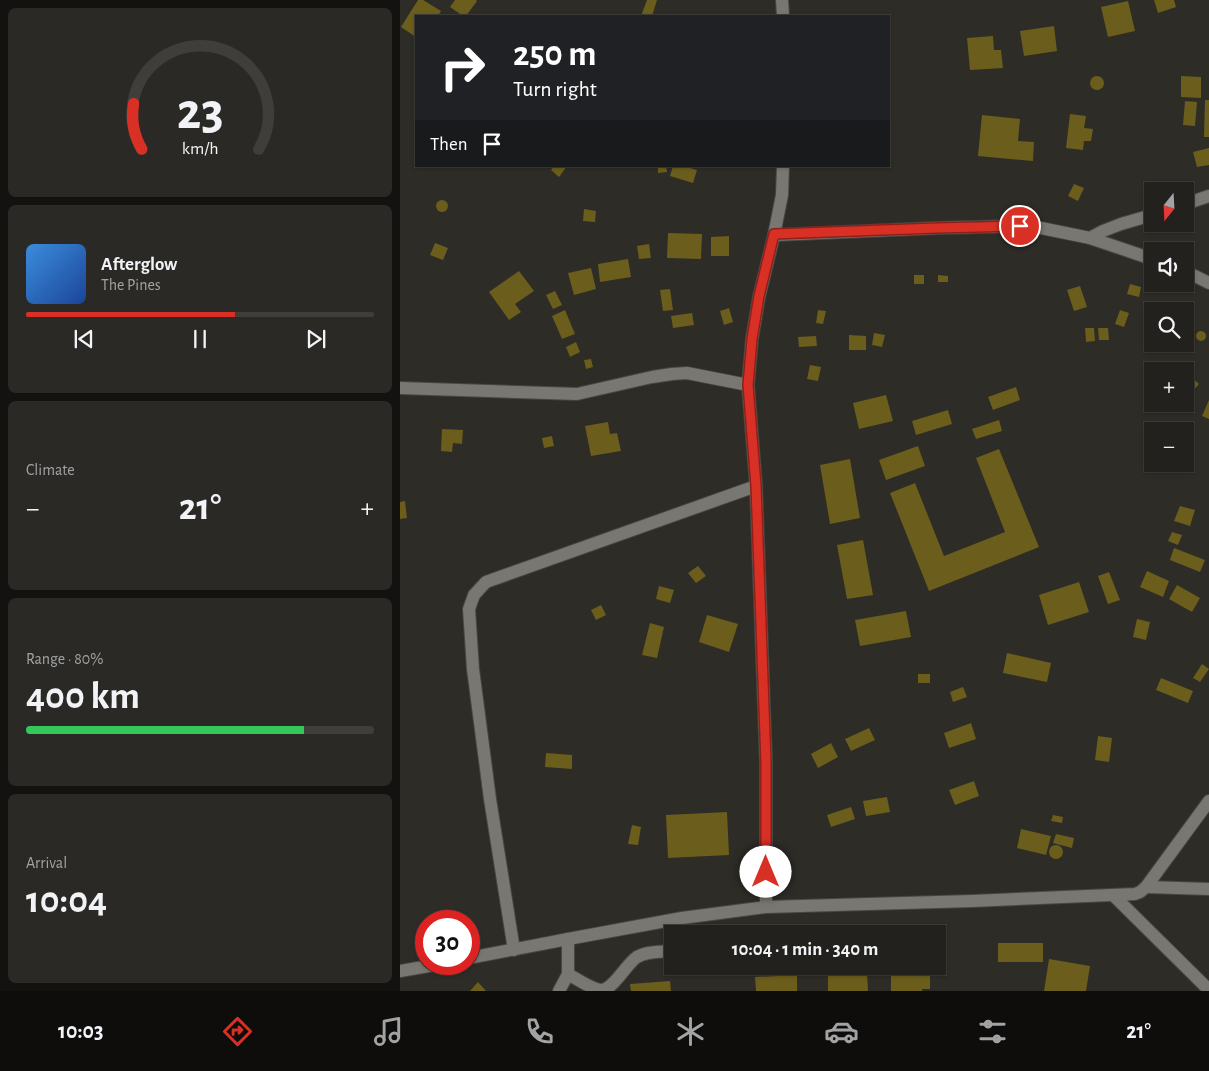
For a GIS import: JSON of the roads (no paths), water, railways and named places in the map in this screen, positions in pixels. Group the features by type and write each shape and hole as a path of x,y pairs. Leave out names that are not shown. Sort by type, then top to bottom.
{"street":[{"path":"782,0 783,15"},
{"path":"766,908 766,763 756,486 748,385 752,339 759,296 782,195 783,167"},
{"path":"1194,201 1209,196"},
{"path":"1090,238 1103,231 1144,217"},
{"path":"774,234 1020,226 1041,228 1090,238 1144,256"},
{"path":"1194,276 1209,283"},
{"path":"400,388 577,394 652,376 686,373 748,385"},
{"path":"514,950 490,798 474,669 469,609 474,595 486,582 756,486"},
{"path":"480,956 682,918 766,908 1135,894 1146,887 1209,802"},
{"path":"1146,887 1209,889"},
{"path":"1114,896 1209,990"},
{"path":"559,991 568,974 568,939"},
{"path":"568,974 595,988 606,990 610,988 632,961 639,956 651,952 664,951"},
{"path":"400,971 415,968"}]}
